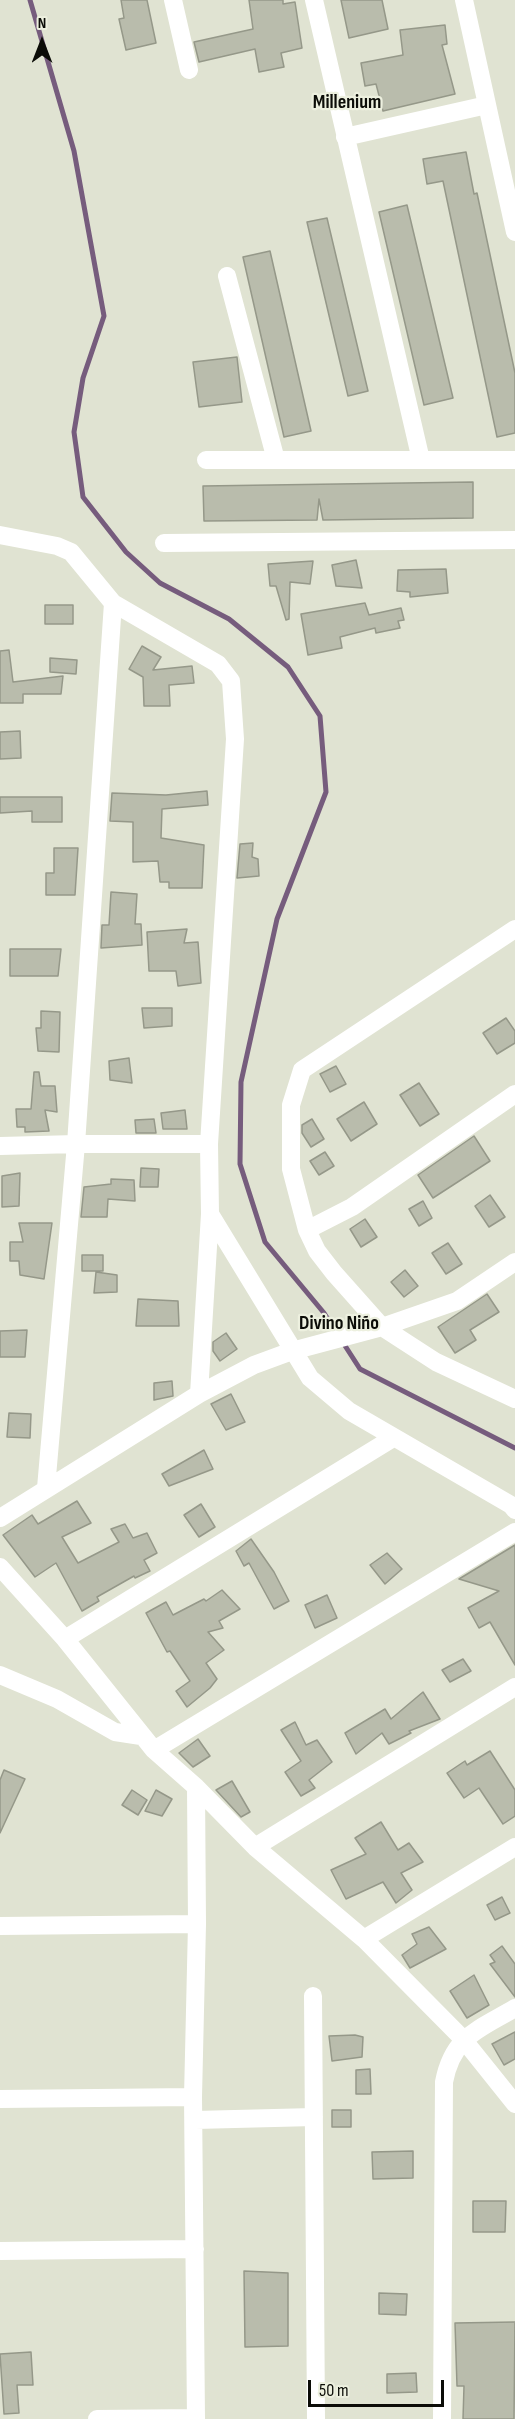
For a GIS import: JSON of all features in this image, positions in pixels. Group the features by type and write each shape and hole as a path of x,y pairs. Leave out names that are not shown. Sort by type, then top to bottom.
{"street":[{"path":"173,0 189,70"},
{"path":"314,0 421,460"},
{"path":"464,0 515,232"},
{"path":"345,137 487,105"},
{"path":"227,276 276,460"},
{"path":"206,460 515,460"},
{"path":"0,535 57,546 71,552 113,603 218,664 231,681 235,738 209,1144 210,1214 199,1394"},
{"path":"164,543 515,540"},
{"path":"46,1488 76,1144 113,603"},
{"path":"515,928 302,1070 291,1105 291,1169 307,1230 317,1251 328,1266 382,1327 436,1362 515,1399"},
{"path":"307,1230 352,1207 515,1094"},
{"path":"0,1146 209,1144"},
{"path":"210,1214 301,1349 310,1378 349,1410 393,1438 511,1505 515,1510"},
{"path":"0,1518 199,1394 254,1365 301,1349 382,1327 457,1301 515,1262"},
{"path":"64,1639 393,1438"},
{"path":"154,1750 515,1532"},
{"path":"0,1567 64,1639 154,1750 255,1847 364,1939 463,2039 515,2104"},
{"path":"1,1678 57,1699 115,1732 141,1736"},
{"path":"255,1847 515,1687"},
{"path":"97,2419 196,2418 194,2097 197,1924 196,1788"},
{"path":"364,1939 515,1847"},
{"path":"0,1926 197,1924"},
{"path":"313,1996 316,2419"},
{"path":"442,2419 444,2082 447,2064 463,2039 515,2008"},
{"path":"0,2099 194,2097"},
{"path":"195,2120 314,2116"},
{"path":"0,2251 195,2249"}],"building":[{"path":"121,0 147,0 156,43 126,50 119,19 124,18"},
{"path":"249,0 283,0 283,4 295,2 302,48 281,53 284,67 259,72 255,49 199,62 194,42 253,29"},
{"path":"341,0 382,0 388,29 349,38"},
{"path":"445,25 447,44 442,45 455,94 383,111 376,84 365,86 361,63 403,55 400,30"},
{"path":"466,152 474,194 477,193 515,373 515,433 497,437 443,181 427,184 423,159"},
{"path":"407,205 453,398 424,405 379,212"},
{"path":"327,218 368,391 348,396 307,222"},
{"path":"270,251 311,431 284,437 243,257"},
{"path":"237,357 242,402 199,407 193,362"},
{"path":"473,482 473,518 323,520 319,499 317,520 204,521 203,486"},
{"path":"356,560 362,588 336,586 332,565"},
{"path":"313,561 310,584 290,582 289,619 286,620 276,586 270,586 268,564"},
{"path":"446,569 448,593 410,597 410,592 397,591 398,570"},
{"path":"365,603 369,615 401,608 404,620 398,621 400,628 376,633 375,628 340,637 342,648 308,655 301,614"},
{"path":"45,605 73,605 73,624 45,624"},
{"path":"142,646 161,657 153,670 192,666 194,683 169,685 170,706 144,706 143,677 129,669"},
{"path":"9,650 13,682 63,676 61,694 23,694 23,703 0,703 0,651"},
{"path":"50,658 77,660 76,674 50,672"},
{"path":"20,731 21,758 0,759 0,732"},
{"path":"207,791 208,805 162,809 161,838 204,845 202,888 169,888 169,882 160,882 158,861 133,862 133,822 110,821 112,793 166,795"},
{"path":"0,797 62,797 62,822 32,822 32,811 0,813"},
{"path":"253,843 252,857 258,859 259,876 237,878 240,844"},
{"path":"54,848 78,848 75,895 46,895 46,873 54,873"},
{"path":"111,892 137,894 135,924 141,924 142,945 101,948 102,925 109,925"},
{"path":"187,929 184,943 198,942 201,983 178,986 176,971 149,971 147,932"},
{"path":"10,949 61,949 58,976 10,976"},
{"path":"142,1008 172,1008 172,1026 144,1028"},
{"path":"41,1011 60,1012 59,1052 38,1051 36,1028 41,1028"},
{"path":"506,1018 515,1031 515,1043 497,1054 483,1033"},
{"path":"129,1058 132,1083 110,1080 109,1061"},
{"path":"336,1066 346,1084 330,1092 320,1074"},
{"path":"34,1072 39,1072 41,1086 55,1086 57,1112 45,1110 49,1131 25,1132 25,1127 17,1127 16,1109 31,1109"},
{"path":"419,1083 439,1114 420,1126 400,1095"},
{"path":"364,1102 377,1124 351,1141 337,1119"},
{"path":"185,1110 187,1129 163,1129 161,1113"},
{"path":"154,1119 156,1133 136,1133 135,1120"},
{"path":"312,1119 324,1139 311,1147 302,1133 302,1125"},
{"path":"474,1136 490,1161 433,1198 418,1175"},
{"path":"325,1152 334,1166 319,1175 310,1161"},
{"path":"141,1168 159,1169 158,1187 140,1187"},
{"path":"20,1173 19,1206 2,1207 2,1176"},
{"path":"111,1179 134,1180 135,1201 108,1199 107,1217 81,1217 84,1187 111,1184"},
{"path":"490,1195 505,1217 489,1227 475,1206"},
{"path":"423,1201 432,1218 419,1226 409,1209"},
{"path":"365,1219 377,1237 361,1247 350,1229"},
{"path":"19,1223 52,1223 44,1279 20,1275 19,1261 10,1261 10,1242 23,1242"},
{"path":"448,1243 462,1264 446,1274 432,1253"},
{"path":"82,1255 103,1255 103,1271 82,1271"},
{"path":"405,1270 418,1286 404,1297 391,1282"},
{"path":"96,1272 117,1275 117,1292 94,1293"},
{"path":"487,1294 499,1312 470,1330 476,1340 455,1353 438,1327"},
{"path":"138,1299 178,1301 179,1326 136,1326"},
{"path":"27,1330 25,1357 0,1357 0,1331"},
{"path":"226,1333 237,1349 220,1361 213,1351 213,1342"},
{"path":"172,1381 173,1396 154,1400 154,1383"},
{"path":"231,1394 245,1422 226,1430 211,1404"},
{"path":"9,1413 31,1414 30,1438 7,1437"},
{"path":"204,1450 213,1469 169,1486 162,1474"},
{"path":"77,1501 91,1523 62,1537 78,1563 119,1542 111,1529 125,1524 133,1538 147,1533 157,1553 144,1560 150,1571 135,1578 134,1576 97,1597 99,1601 82,1611 56,1563 35,1577 3,1535 32,1515 38,1524"},
{"path":"201,1504 215,1527 199,1537 184,1515"},
{"path":"251,1539 274,1572 289,1601 274,1609 249,1563 244,1566 236,1551"},
{"path":"515,1545 515,1665 490,1622 479,1628 468,1608 499,1591 459,1579"},
{"path":"387,1553 402,1569 385,1584 370,1565"},
{"path":"222,1590 240,1609 219,1621 223,1628 208,1632 224,1650 206,1663 217,1679 210,1688 187,1707 176,1691 190,1681 170,1651 167,1652 146,1613 166,1602 173,1615 204,1599 206,1601"},
{"path":"327,1595 337,1618 315,1628 305,1605"},
{"path":"463,1659 471,1671 450,1682 442,1670"},
{"path":"423,1692 440,1719 409,1731 411,1733 389,1744 382,1733 356,1754 345,1733 385,1709 391,1719"},
{"path":"295,1722 306,1745 317,1740 332,1762 309,1780 315,1788 301,1796 285,1772 301,1761 281,1730"},
{"path":"198,1739 210,1756 193,1767 179,1753"},
{"path":"490,1751 515,1790 515,1816 503,1824 479,1788 464,1798 447,1773 465,1761 467,1765"},
{"path":"4,1770 25,1779 0,1833 0,1780"},
{"path":"232,1781 250,1812 241,1817 216,1790"},
{"path":"132,1790 147,1800 138,1815 122,1805"},
{"path":"156,1790 172,1799 162,1816 145,1811"},
{"path":"381,1822 398,1850 409,1843 423,1862 401,1873 412,1890 396,1903 383,1882 346,1899 331,1870 366,1854 355,1838"},
{"path":"502,1897 510,1913 495,1920 487,1905"},
{"path":"429,1927 446,1949 410,1968 402,1955 417,1944 412,1934"},
{"path":"502,1946 515,1964 515,1997 490,1964 495,1962 490,1955"},
{"path":"474,1975 489,2005 467,2018 450,1991"},
{"path":"515,2032 515,2059 504,2065 492,2044"},
{"path":"329,2036 363,2037 362,2057 332,2061"},
{"path":"370,2069 371,2094 356,2094 356,2070"},
{"path":"332,2110 351,2110 351,2127 332,2127"},
{"path":"413,2151 413,2178 373,2179 372,2152"},
{"path":"473,2201 506,2201 505,2232 473,2232"},
{"path":"244,2271 288,2273 288,2346 245,2347"},
{"path":"379,2293 407,2294 406,2315 379,2314"},
{"path":"515,2322 514,2419 463,2419 464,2386 457,2386 455,2323"},
{"path":"31,2352 33,2385 17,2385 19,2413 4,2414 0,2354"},
{"path":"416,2373 417,2392 387,2393 387,2374"}],"waterway":[{"path":"30,0 74,151 104,316 83,378 74,432 83,497 126,552 160,583 229,619 288,667 320,716 326,792 277,919 241,1082 240,1164 265,1242 324,1313 360,1369 515,1448"}],"district":[{"name":"Millenium","path":"347,103"},
{"name":"Divino Niño","path":"339,1324"}]}
